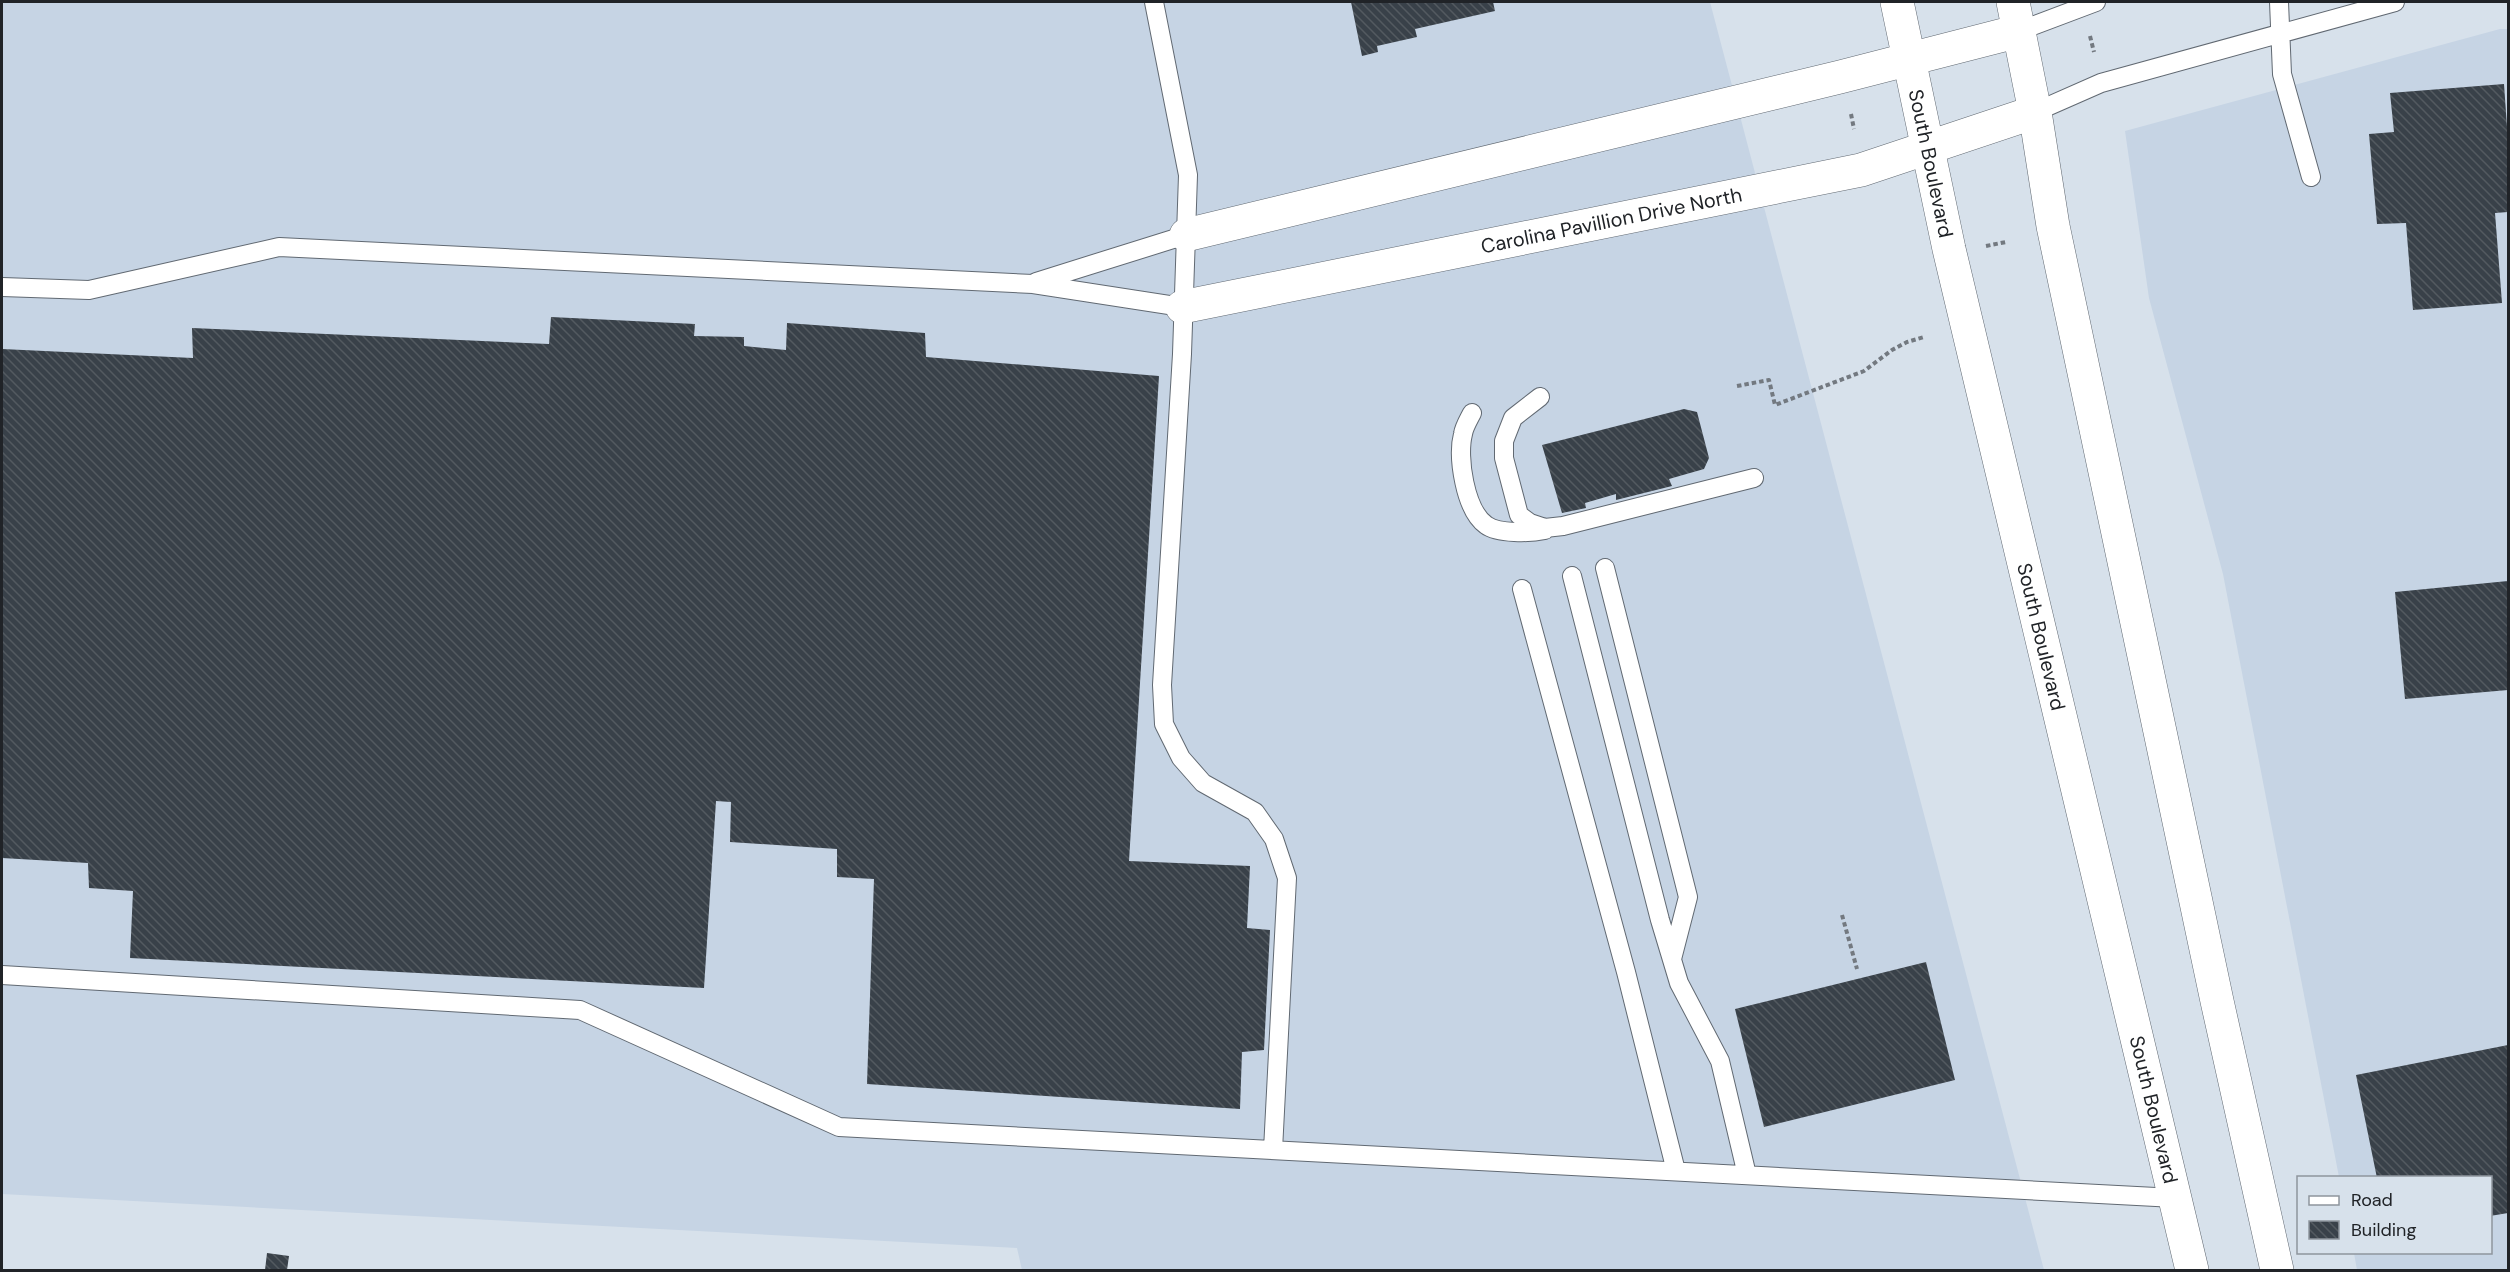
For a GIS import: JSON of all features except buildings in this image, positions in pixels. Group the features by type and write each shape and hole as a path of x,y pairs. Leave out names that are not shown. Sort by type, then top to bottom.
{"main road":[{"name":"South Boulevard","path":"1898,2 1949,249 2192,1270"},
{"path":"1186,235 1909,59 2016,16 2058,249 2217,1001 2277,1270"},
{"name":"Carolina Pavillion Drive North","path":"1182,307 1861,170 2035,112"}],"lane":[{"path":"1154,2 1188,175 1182,354 1162,685 1164,724 1181,758 1203,783 1255,812 1274,839 1287,878 1273,1150"},
{"path":"2016,16 2096,2"},
{"path":"2279,2 2282,74 2311,177"},
{"path":"2035,112 2101,83 2395,2"},
{"path":"1033,284 1186,235"},
{"path":"2,286 89,290 279,247 1033,284 1182,307"},
{"path":"1540,397 1513,418 1504,441 1504,458 1519,515 1530,523 1545,528 1563,526"},
{"path":"1472,413 1462,434 1460,462 1472,508 1486,526 1511,532 1536,532 1754,478"},
{"path":"1605,568 1688,897 1672,960"},
{"path":"1572,576 1660,920 1679,983 1720,1061 1747,1175"},
{"path":"1522,589 1626,972 1676,1171"},
{"path":"2,975 580,1010 839,1127 2175,1197"}],"path":[{"path":"2088,28 2095,56"},
{"path":"1851,111 1854,129"},
{"path":"1983,247 2006,242"},
{"path":"1737,386 1769,380 1775,405 1864,371 1892,350 1907,342 1924,338"},
{"path":"1842,915 1857,969"}],"shaded area":[{"path":"2,2 1710,2 2044,1270 1022,1270 1017,1248 2,1194"},
{"path":"2500,29 2508,29 2508,1270 2357,1270 2354,1254 2492,1254 2492,1176 2339,1176 2223,574 2149,298 2125,131"}]}
